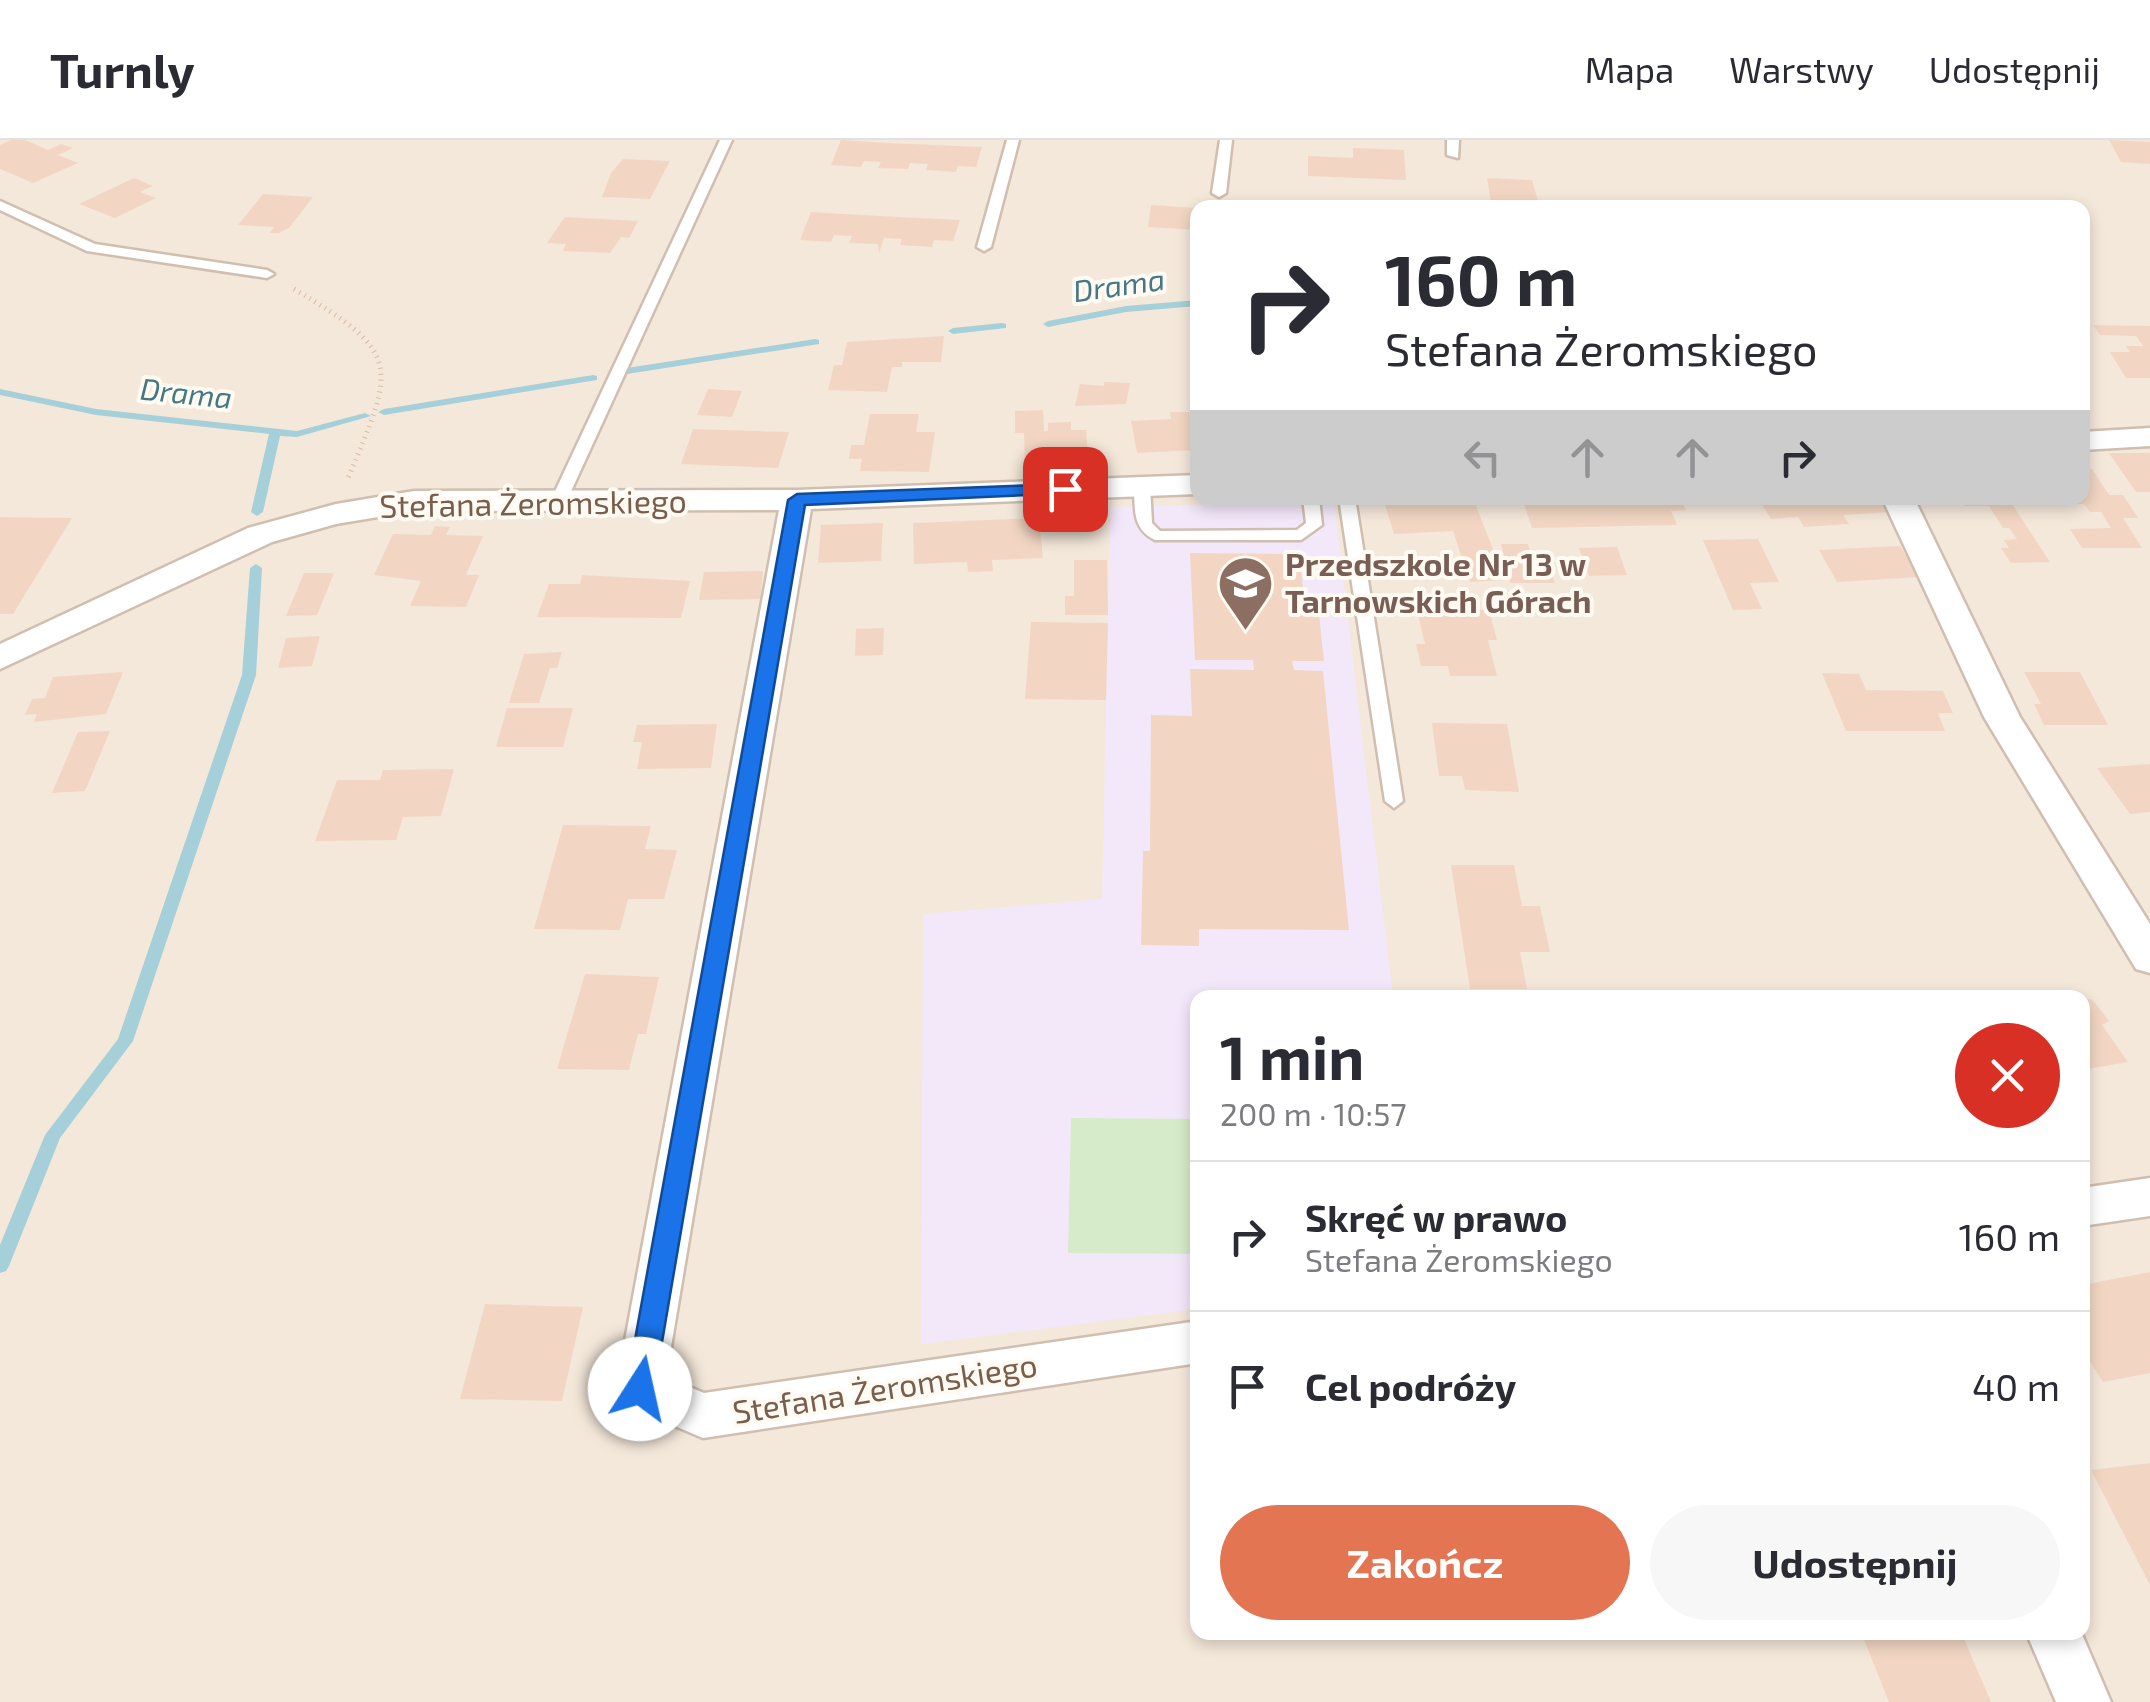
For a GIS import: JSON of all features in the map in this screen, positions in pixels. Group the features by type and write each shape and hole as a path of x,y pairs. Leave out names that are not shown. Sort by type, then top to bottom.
{"street":[{"path":"2090,441 2150,437"},
{"name":"Stefana Żeromskiego","path":"0,658 260,535 349,511 414,501 797,500 1190,484"},
{"name":"Stefana Żeromskiego","path":"797,500 640,1389 703,1416 1190,1343"},
{"path":"1901,505 2002,717 2150,958"},
{"path":"2090,1206 2150,1196"},
{"path":"2057,1640 2084,1702"}],"lane":[{"path":"559,500 726,140"},
{"path":"984,248 1013,140"},
{"path":"1219,194 1226,140"},
{"path":"0,204 92,248 267,274"},
{"path":"1142,486 1144,524 1155,534 1168,536 1308,533 1314,525 1312,505"},
{"path":"1348,505 1394,801"}],"path":[{"path":"267,274 353,322 384,354 386,378 348,478 349,511"}],"shaded area":[{"path":"0,140 2150,140 2150,1702 0,1702"},
{"path":"1334,505 1392,990 1190,990 1190,1310 921,1344 923,914 1102,899 1110,507"}],"green space":[{"path":"1071,1118 1190,1119 1190,1254 1068,1253"}],"building":[{"path":"25,140 48,150 61,144 73,148 58,155 78,163 33,183 0,169 0,145"},
{"path":"841,140 982,147 976,167 958,166 956,172 926,170 928,164 910,163 908,169 878,168 881,162 864,161 861,167 831,165"},
{"path":"2109,140 2150,142 2150,164 2121,162"},
{"path":"1353,148 1404,150 1406,180 1308,176 1308,156 1353,158"},
{"path":"623,159 670,161 650,199 602,197 611,173"},
{"path":"134,178 153,186 140,192 156,198 115,218 79,204"},
{"path":"1487,178 1532,180 1538,200 1491,200"},
{"path":"263,194 313,197 289,228 279,233 270,233 274,227 238,225"},
{"path":"1151,205 1190,207 1190,230 1148,227"},
{"path":"811,212 960,220 953,241 934,240 932,247 900,245 902,239 884,238 879,253 878,244 849,243 852,236 834,235 831,242 800,240"},
{"path":"565,217 638,221 629,238 621,237 610,253 563,251 566,244 547,243"},
{"path":"2093,325 2150,326 2150,378 2126,378 2110,352 2130,352 2126,346 2143,346 2136,336 2100,335"},
{"path":"944,336 941,362 902,362 902,367 892,367 887,392 828,390 834,365 842,365 847,342"},
{"path":"1104,382 1130,383 1126,404 1075,406 1080,384 1104,386"},
{"path":"708,389 742,391 732,417 697,415"},
{"path":"1043,410 1044,431 1048,431 1048,423 1071,422 1071,430 1086,430 1089,466 1025,468 1024,433 1015,433 1015,411"},
{"path":"1170,412 1189,412 1190,450 1137,453 1131,421 1171,419"},
{"path":"870,414 919,414 916,432 935,432 929,472 860,471 862,459 849,459 851,445 864,445"},
{"path":"693,429 789,432 778,468 681,464"},
{"path":"2109,453 2150,453 2150,492 2136,492"},
{"path":"2092,469 2109,495 2123,495 2138,518 2123,518 2142,548 2082,548 2070,529 2111,528 2101,512 2090,512 2085,505 2090,505"},
{"path":"1385,505 1476,505 1505,580 1470,582 1453,531 1394,534"},
{"path":"1524,505 1684,505 1686,510 1671,511 1677,525 1532,528"},
{"path":"1762,505 1884,505 1889,512 1843,515 1849,524 1804,527 1798,517 1771,519"},
{"path":"2013,505 2050,562 2011,563 2001,548 2009,548 2004,540 2017,539 2009,528 2003,528 1989,506 1965,506"},
{"path":"0,517 72,518 13,614 0,614"},
{"path":"1039,518 1043,558 992,560 993,571 968,572 967,562 914,564 913,523"},
{"path":"883,523 881,561 818,563 821,525"},
{"path":"435,526 450,527 446,535 483,536 466,575 479,575 466,607 410,606 421,581 374,575 393,534 431,535"},
{"path":"1758,539 1779,582 1750,583 1762,609 1733,610 1703,540"},
{"path":"1501,544 1528,544 1536,575 1552,575 1555,583 1510,583"},
{"path":"1900,546 1920,577 1837,582 1819,550"},
{"path":"1617,547 1627,575 1589,576 1579,548"},
{"path":"1190,553 1299,554 1305,604 1318,605 1324,661 1292,661 1294,670 1323,671 1349,930 1199,929 1199,946 1141,945 1143,851 1150,851 1151,715 1192,716 1190,669 1254,670 1253,660 1195,660"},
{"path":"1074,560 1107,560 1108,615 1065,615 1065,596 1074,596"},
{"path":"763,571 760,599 699,600 704,572"},
{"path":"304,573 334,573 317,615 286,616"},
{"path":"582,575 690,581 681,618 537,617 549,584 580,584"},
{"path":"1417,610 1489,610 1497,640 1488,640 1497,676 1450,676 1448,666 1421,666 1416,644 1425,644"},
{"path":"1031,622 1108,623 1106,700 1025,699"},
{"path":"884,628 883,655 855,656 856,629"},
{"path":"320,636 312,666 278,668 286,638"},
{"path":"562,652 557,668 550,668 539,703 509,703 524,654"},
{"path":"123,672 106,714 34,722 37,714 25,715 32,699 45,698 53,677"},
{"path":"2024,672 2080,672 2108,725 2044,725 2034,704 2041,704"},
{"path":"1822,673 1859,674 1866,690 1943,691 1953,713 1938,713 1945,731 1846,731"},
{"path":"507,708 573,708 563,747 496,747"},
{"path":"1432,723 1507,724 1519,792 1465,790 1462,776 1439,776"},
{"path":"717,724 711,768 637,769 642,742 633,742 637,725"},
{"path":"110,731 85,791 52,793 78,732"},
{"path":"2150,764 2150,812 2130,814 2097,768"},
{"path":"454,769 441,816 403,817 396,840 315,841 337,780 380,780 383,770"},
{"path":"563,825 651,826 645,849 677,850 664,899 628,899 620,930 534,929"},
{"path":"1451,865 1514,865 1522,906 1540,906 1550,952 1520,952 1527,989 1470,989"},
{"path":"585,974 659,977 646,1034 638,1034 629,1070 557,1069"},
{"path":"2090,999 2109,1021 2102,1025 2128,1062 2090,1069"},
{"path":"2150,1272 2150,1373 2103,1382 2090,1362 2090,1283"},
{"path":"485,1304 583,1307 562,1401 460,1399"},
{"path":"2150,1463 2150,1585 2091,1470"},
{"path":"1864,1640 1964,1640 1991,1702 1889,1702"}],"waterway":[{"name":"Drama","path":"1048,324 1126,309 1190,304"},
{"name":"Drama","path":"953,331 1002,326"},
{"name":"Drama","path":"627,371 815,342"},
{"name":"Drama","path":"384,412 593,378"},
{"name":"Drama","path":"0,392 96,412 297,434 365,416"},
{"path":"257,512 275,432"},
{"path":"0,1266 53,1135 125,1041 249,675 256,568"}],"place":[{"name":"Przedszkole Nr 13 w Tarnowskich Górach","path":"1246,632"}],"route":[{"path":"640,1389 797,500 1065,489"}]}
